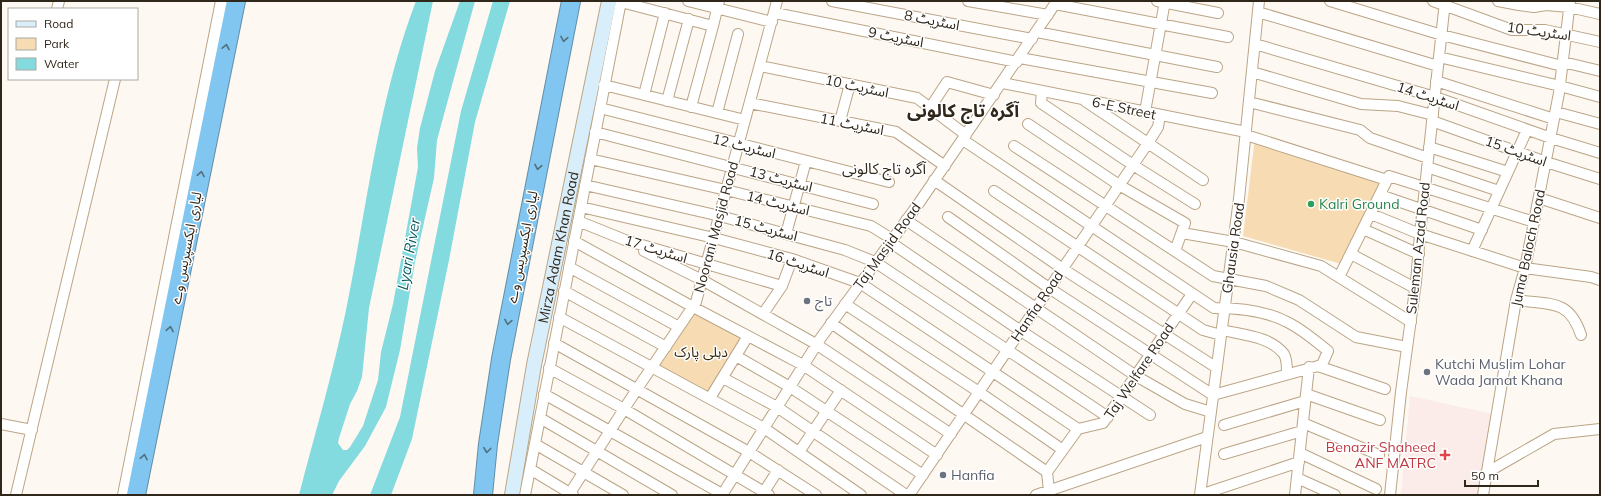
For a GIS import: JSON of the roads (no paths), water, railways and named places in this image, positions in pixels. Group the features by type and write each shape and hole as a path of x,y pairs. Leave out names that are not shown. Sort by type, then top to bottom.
{"highway":[{"name":"لیاری ایکسپریس وے","path":"136,495 236,1"},
{"name":"لیاری ایکسپریس وے","path":"483,495 490,430 501,359 571,1"}],"main road":[{"name":"Mirza Adam Khan Road","path":"512,495 534,365 617,1"}],"street":[{"path":"124,495 222,1"},
{"path":"525,495 600,108 617,1 713,26"},
{"name":"اسٹریٹ 9","path":"688,1 718,5 774,17 1212,93"},
{"name":"Noorani Masjid Road","path":"572,494 584,472 624,409 696,302 774,17 777,1"},
{"name":"اسٹریٹ 8","path":"832,1 1034,36 1156,55 1218,67"},
{"path":"968,1 1048,15"},
{"name":"Ghausia Road","path":"1200,495 1234,242 1259,1"},
{"path":"1330,1 1442,35 1563,64 1600,71"},
{"name":"اسٹریٹ 10","path":"1433,1 1445,3 1512,30 1545,30 1566,33 1600,42"},
{"path":"1498,1 1519,6 1534,7 1569,4 1600,14"},
{"path":"1056,2 1161,25 1228,37"},
{"name":"Taj Masjid Road","path":"723,495 816,344 945,166 1003,83 1056,2"},
{"path":"1145,112 1161,25 1162,2 1218,13"},
{"name":"Suleman Azad Road","path":"1390,495 1419,254 1424,189 1445,3"},
{"name":"Juma Baloch Road","path":"1483,495 1516,300 1526,268 1551,138 1563,64 1569,4"},
{"path":"691,107 718,5"},
{"path":"1258,12 1439,62 1560,86 1600,98"},
{"path":"644,95 665,13"},
{"path":"667,101 689,19"},
{"path":"717,113 738,34"},
{"name":"اسٹریٹ 14","path":"1255,44 1435,97 1527,130 1600,153"},
{"name":"اسٹریٹ 10","path":"760,66 917,98 964,138 1091,227 1214,308 1225,308 1260,314 1283,320 1300,329 1328,352 1321,367"},
{"name":"اسٹریٹ 15","path":"1252,72 1361,104 1398,106 1517,152 1600,179"},
{"path":"16,495 115,80"},
{"path":"1436,81 1555,115 1600,124"},
{"path":"930,108 947,82 994,95"},
{"name":"6-E Street","path":"1003,83 1246,134 1387,180 1389,176 1424,189"},
{"path":"840,121 850,84"},
{"path":"604,85 745,120"},
{"path":"1042,91 1041,103 1133,165 1195,204"},
{"path":"1081,99 1203,180"},
{"path":"1249,102 1360,130 1370,138 1427,163 1500,191"},
{"name":"اسٹریٹ 11","path":"750,103 896,132 945,166"},
{"name":"اسٹریٹ 12","path":"600,108 889,182"},
{"name":"Hanfia Road","path":"908,495 937,455 1148,143 1158,127 1160,115"},
{"path":"1028,124 1119,186 1185,223 1175,251"},
{"path":"1472,251 1527,130"},
{"name":"اسٹریٹ 13","path":"595,132 732,166 873,204"},
{"path":"1014,146 1105,207 1213,276 1266,286 1299,300 1356,337 1407,347"},
{"path":"1429,147 1508,172"},
{"name":"اسٹریٹ 14","path":"590,159 726,190 871,226 1021,331 1150,415"},
{"path":"786,234 806,161"},
{"path":"934,180 1063,269 1217,368"},
{"path":"1339,277 1387,180"},
{"name":"اسٹریٹ 15","path":"585,185 720,216 845,250 875,262 1108,417"},
{"path":"1424,189 1492,208 1534,222"},
{"path":"994,191 1077,248 1203,330 1258,338 1273,344 1285,356 1287,373"},
{"path":"1380,195 1482,230"},
{"path":"1539,198 1600,218"},
{"name":"اسٹریٹ 16","path":"581,207 714,238 792,259 860,283 1078,429"},
{"path":"1370,214 1420,234 1526,268 1590,277 1600,280"},
{"path":"948,217 1049,288 1213,394 1309,366 1321,367 1385,389"},
{"name":"اسٹریٹ 17","path":"578,220 625,240 782,286"},
{"path":"906,220 1136,376 1184,404 1211,412"},
{"path":"1363,228 1419,254"},
{"path":"1182,233 1234,242 1322,266 1411,322"},
{"path":"574,241 692,307 803,365 937,455"},
{"path":"646,246 644,251 702,280 816,344 951,434"},
{"path":"1351,254 1415,288"},
{"path":"762,314 782,286 792,259"},
{"path":"569,267 679,327"},
{"path":"564,291 666,347"},
{"name":"Taj Welfare Road","path":"1078,429 1103,423 1192,294"},
{"path":"1516,300 1564,308 1575,319 1581,335"},
{"path":"845,304 979,392 1062,450"},
{"path":"560,317 764,428 861,495"},
{"path":"831,323 1047,472"},
{"path":"710,398 748,336"},
{"path":"554,343 749,452 816,495"},
{"path":"736,356 790,386 923,475"},
{"path":"1295,495 1309,366"},
{"path":"550,368 736,474 765,494 778,470"},
{"path":"723,378 777,407 908,495"},
{"path":"799,452 841,390"},
{"path":"544,394 723,495"},
{"path":"1224,425 1306,397 1380,420"},
{"path":"540,418 672,495"},
{"path":"1,424 32,430"},
{"path":"1224,454 1303,427 1379,455"},
{"path":"1049,491 1047,472 1078,429"},
{"path":"1486,473 1554,434 1600,429"},
{"path":"1036,495 1208,437"},
{"path":"535,444 623,495"},
{"path":"1200,495 1299,457 1376,489"},
{"path":"530,469 572,494"},
{"path":"1297,478 1335,495"}],"water":[{"name":"Lyari River","path":"416,1 433,1 369,308 362,377 350,404 339,438 338,443 343,450 347,450 350,447 363,426 378,380 381,352 393,304 418,167 417,148 420,128 435,71 460,1 475,1 437,140 434,178 415,262 400,350 386,407 365,446 339,481 332,495 299,495 341,333 375,154 392,77 403,38"},
{"path":"493,1 510,1 475,122 449,260 412,439 391,495 370,495 400,417 461,111"}],"place":[{"name":"Kalri Ground","path":"1311,204"},
{"name":"تاج","path":"807,301"},
{"name":"Kutchi Muslim Lohar Wada Jamat Khana","path":"1427,372"},
{"name":"Benazir Shaheed ANF MATRC","path":"1445,455"},
{"name":"Hanfia","path":"943,475"}],"district":[{"name":"آگرہ تاج کالونی","path":"963,111"},
{"name":"آگرہ تاج کالونی","path":"884,169"}],"park label":[{"name":"دہلی پارک","path":"701,352"}]}
